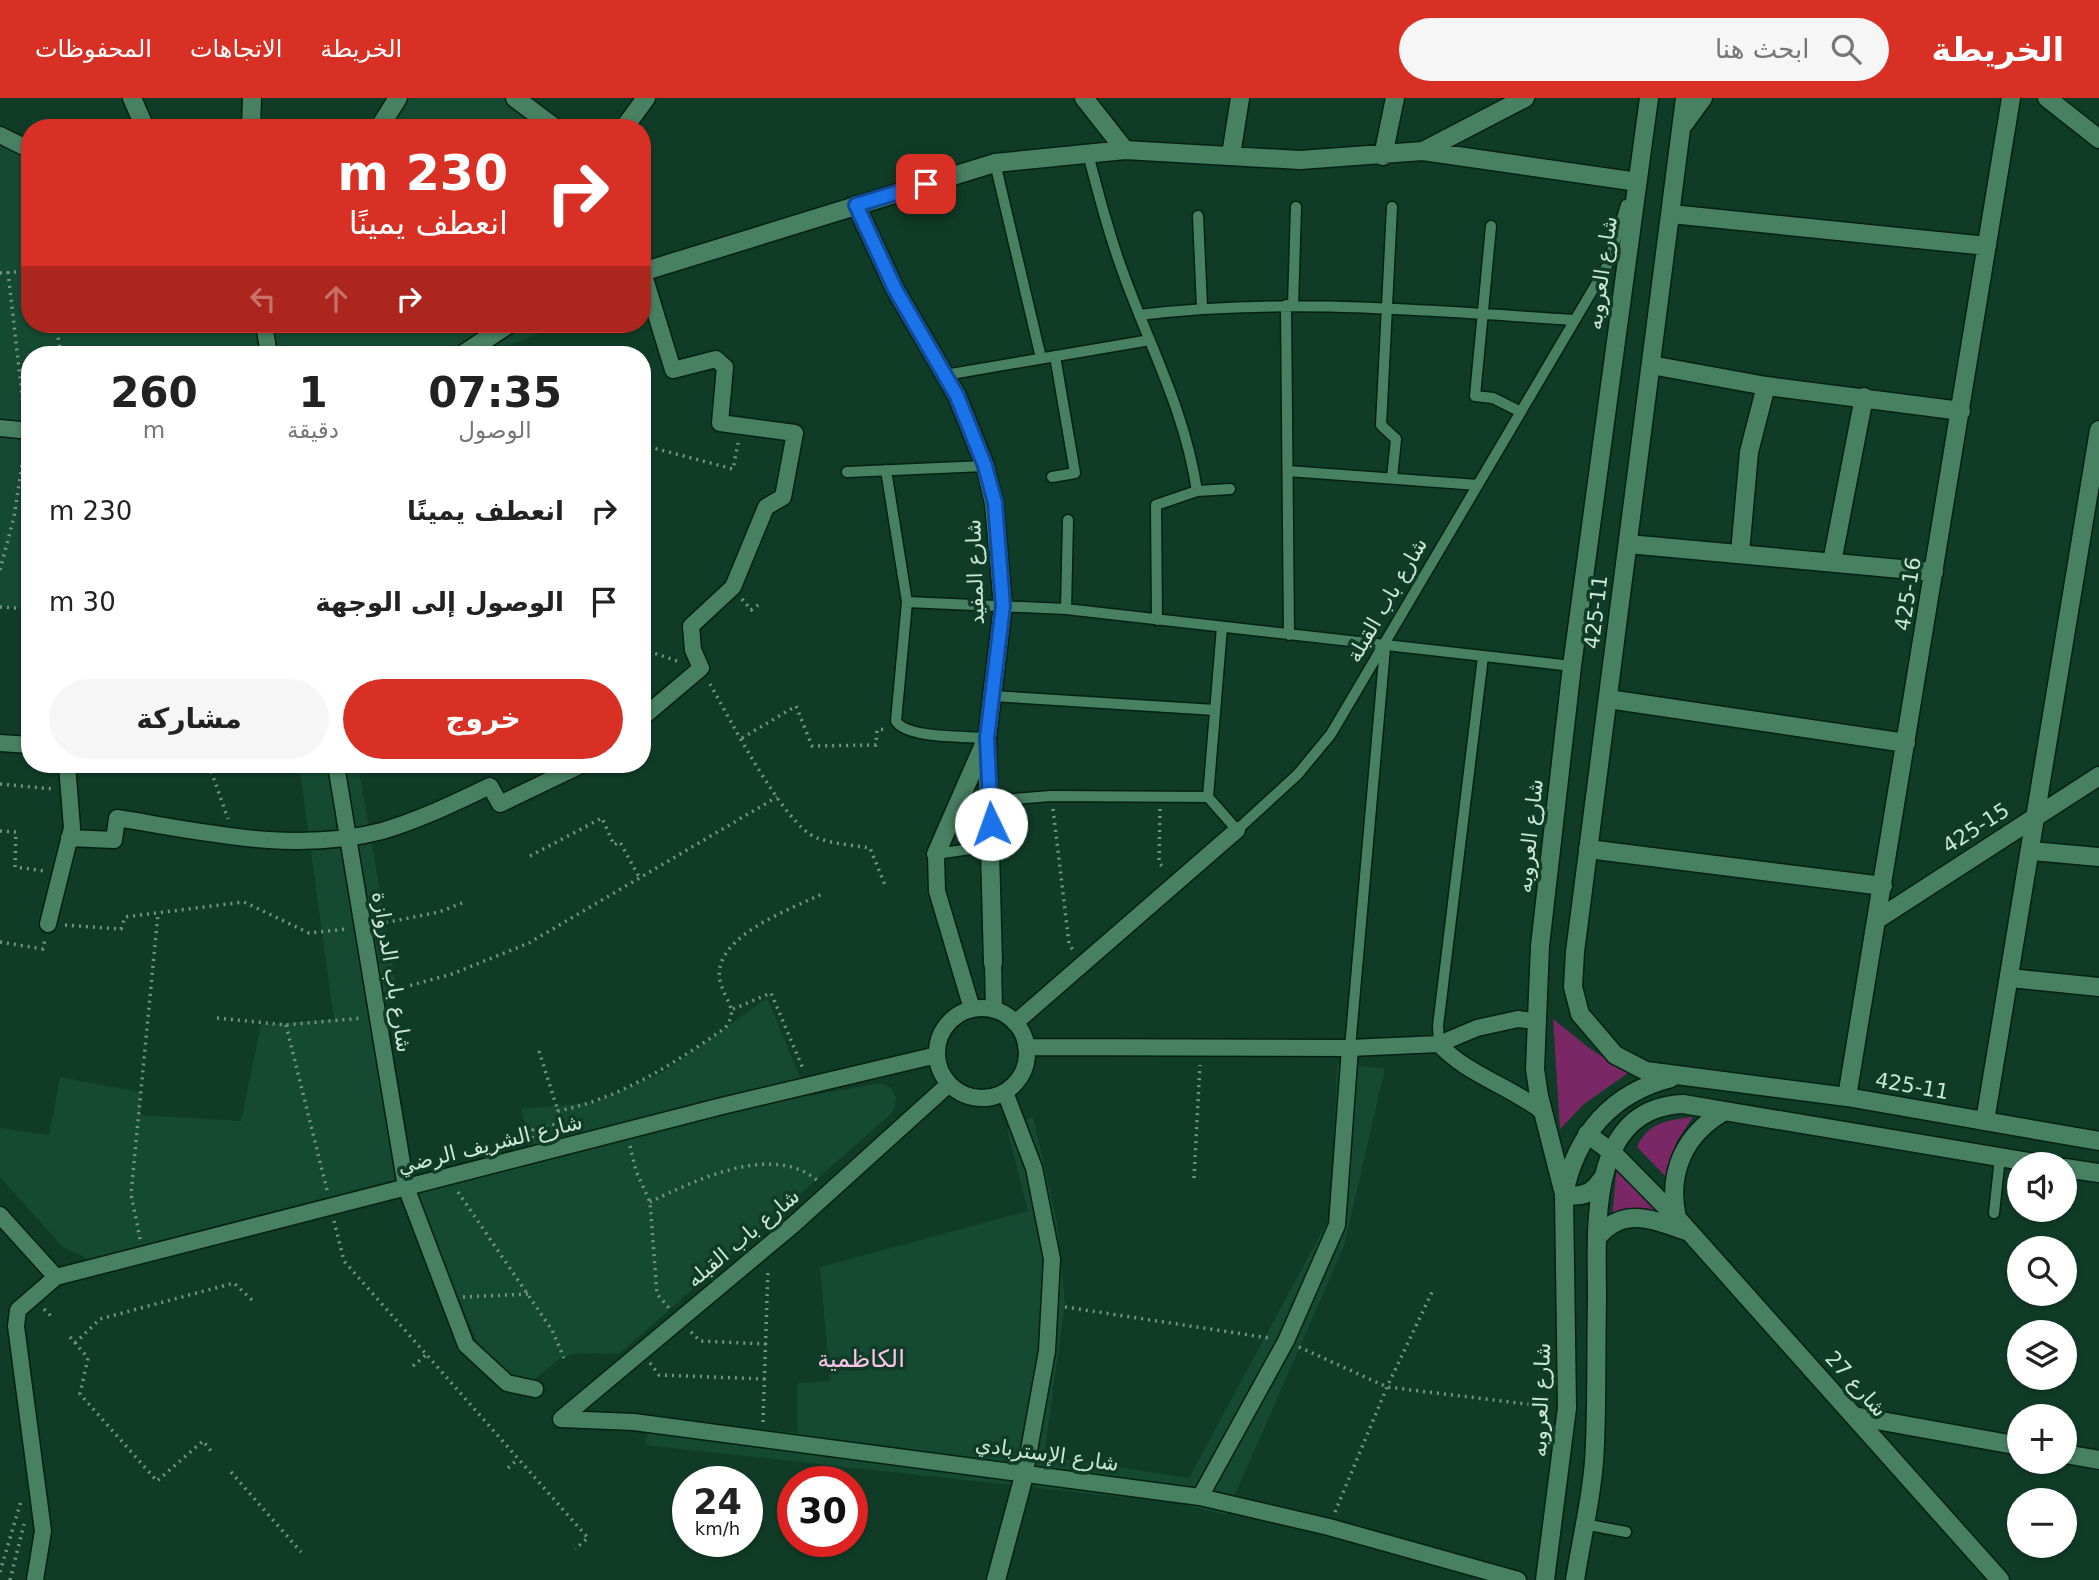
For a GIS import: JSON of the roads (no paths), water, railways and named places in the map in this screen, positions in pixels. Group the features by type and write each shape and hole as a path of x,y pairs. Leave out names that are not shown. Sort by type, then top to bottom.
{"street":[{"path":"132,98 141,119"},
{"path":"252,119 253,98"},
{"path":"385,119 398,98"},
{"path":"515,98 543,119"},
{"path":"631,119 646,98"},
{"path":"1084,98 1125,150"},
{"path":"1231,155 1240,98"},
{"path":"1383,156 1395,98"},
{"path":"1423,152 1525,98"},
{"name":"شارع العروبه","path":"1545,1580 1567,1408 1564,1194 1542,1112 1535,1069 1540,946 1572,666 1648,98"},
{"name":"425-11","path":"1685,98 1575,952 1573,986 1580,1014 1615,1055 1629,1065 1675,1077 1847,1097 2099,1141"},
{"path":"1682,127 1703,98"},
{"name":"425-16","path":"1847,1097 2011,98"},
{"path":"2047,98 2099,139"},
{"path":"0,135 21,146"},
{"path":"651,269 995,163 1125,150 1300,160 1423,152 1631,181"},
{"name":"شارع المفيد","path":"856,205 895,289 957,396 985,466 995,503 1003,606 987,738 992,846 994,1009"},
{"path":"1671,214 1987,246"},
{"path":"651,298 673,370 716,359 725,367 720,424 795,433 783,497 766,507 733,587 691,626 693,650 701,668 651,710"},
{"path":"476,346 495,333"},
{"path":"1651,365 1766,386 1961,411"},
{"path":"1740,553 1749,452 1766,386"},
{"path":"1832,562 1864,397"},
{"path":"0,428 21,430"},
{"path":"1985,1121 2099,430"},
{"path":"1628,544 1934,572"},
{"path":"1608,699 1906,743"},
{"path":"972,1009 937,891 936,854 987,738"},
{"path":"0,743 21,744"},
{"path":"48,924 72,828 68,773"},
{"name":"شارع باب الدروازة","path":"337,773 406,1187 466,1345 507,1382 535,1389"},
{"path":"69,838 114,840 117,818 234,836 314,841 348,837 379,831 431,815 490,786 500,804 564,773"},
{"name":"425-15","path":"1878,919 2099,776"},
{"name":"شارع باب القبلة","path":"1015,1023 1237,830"},
{"path":"1588,849 1883,886"},
{"path":"2031,851 2099,857"},
{"path":"2010,978 2099,987"},
{"path":"972,1009 994,1009 1015,1023 1026,1046 1022,1072 1005,1092 975,1098 961,1093 949,1084 940,1071 937,1055 944,1028 954,1017 972,1009"},
{"path":"1026,1046 1350,1048 1440,1044 1477,1028 1518,1019 1535,1021"},
{"path":"1440,1044 1452,1058 1517,1092 1542,1112"},
{"path":"1200,1497 1286,1341 1337,1225 1350,1048"},
{"name":"شارع الشريف الرضي","path":"56,1277 627,1130 937,1055"},
{"name":"425-11","path":"1564,1194 1576,1153 1600,1117 1634,1091 1675,1077"},
{"name":"شارع باب القبله","path":"561,1419 769,1245 949,1084"},
{"path":"1002,1578 1047,1351 1052,1259 1034,1168 1005,1092"},
{"path":"1575,1580 1595,1446 1597,1229 1601,1180 1613,1153 1637,1119 1649,1110 1665,1105 1683,1104 2007,1158"},
{"path":"1597,1229 1613,1221 1632,1218 1683,1225 1674,1177 1684,1150 1700,1128 1725,1111"},
{"name":"شارع 27","path":"1587,1134 1613,1153 1683,1225 2000,1580"},
{"path":"2077,1170 2099,1173"},
{"path":"1564,1194 1577,1196 1588,1193 1601,1180"},
{"path":"1565,1212 1573,1206 1583,1205 1592,1210 1597,1229"},
{"path":"0,1215 56,1277 18,1310 16,1326 43,1531 35,1580"},
{"path":"1854,1416 2007,1444"},
{"name":"شارع الإستربادي","path":"561,1419 634,1422 1200,1497 1329,1527 1518,1580"},
{"path":"2077,1456 2099,1460"}],"lane":[{"name":"شارع باب القبلة","path":"1237,830 1317,753 1385,646 1608,264 1623,224 1648,98"},
{"path":"1088,154 1115,250 1183,425 1197,491"},
{"path":"995,163 1041,358"},
{"path":"1289,635 1290,305 1296,207"},
{"path":"1392,207 1381,425 1396,439 1392,478"},
{"path":"1198,216 1202,307"},
{"path":"1491,226 1475,396 1493,398 1521,412"},
{"path":"1139,315 1202,307 1290,305 1574,320"},
{"path":"945,375 1150,340"},
{"path":"1052,477 1075,473 1055,356"},
{"path":"847,472 985,466"},
{"path":"886,470 907,602 896,712 899,727 914,733 987,738"},
{"path":"1288,471 1478,485"},
{"path":"1157,620 1156,505 1197,491 1230,489"},
{"path":"1066,609 1068,520"},
{"path":"907,602 1066,609 1572,666"},
{"path":"1222,627 1208,797 1237,830"},
{"path":"1350,1048 1385,646"},
{"path":"1440,1044 1438,1026 1483,657"},
{"path":"993,696 1215,710"},
{"path":"989,801 1051,796 1208,797"},
{"path":"936,854 992,846"},
{"path":"1994,1213 2000,1157"},
{"path":"1584,1524 1626,1532"}],"district":[{"name":"الكاظمية","path":"861,1359"}]}
